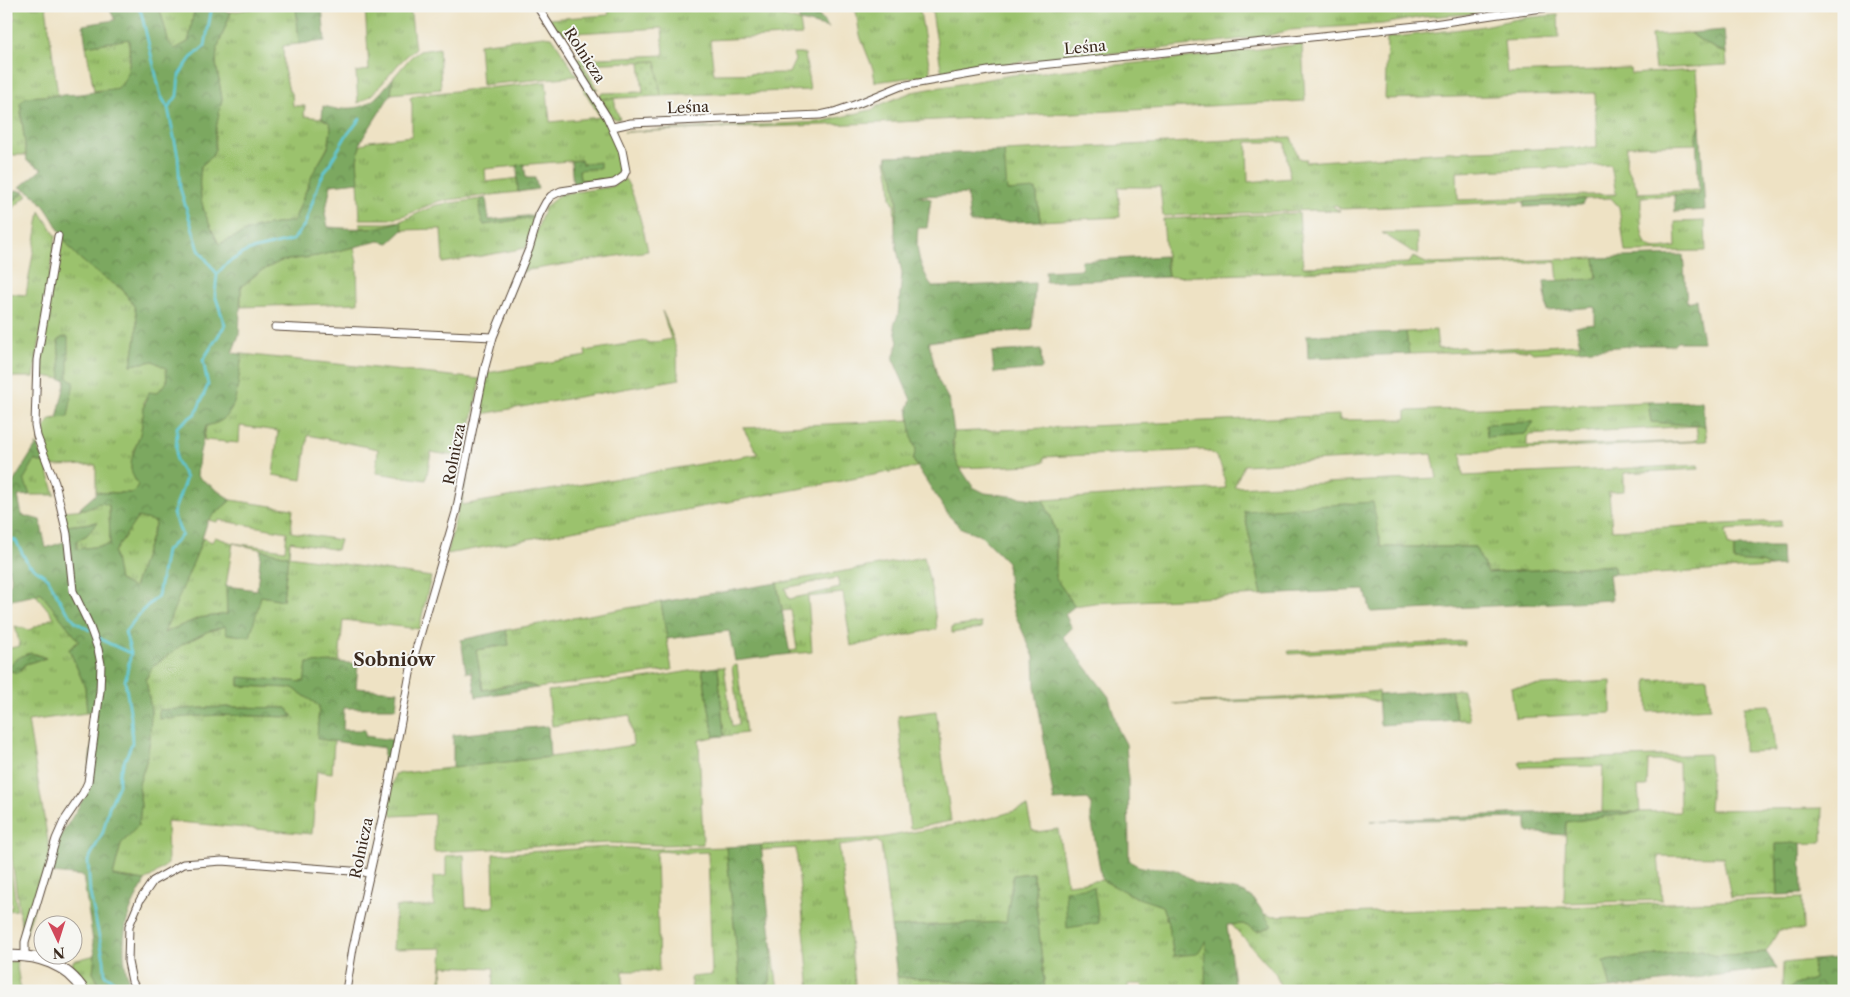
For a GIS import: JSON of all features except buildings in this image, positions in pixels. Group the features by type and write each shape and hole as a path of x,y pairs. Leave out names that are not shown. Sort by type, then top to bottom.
{"street":[{"name":"Rolnicza","path":"346,991 353,948 370,874 412,663 456,512 485,367 493,337 529,249 539,215 546,202 551,196 561,190 614,183 624,174 626,168 624,156 613,127 593,92 536,6"},
{"name":"Leśna","path":"613,127 631,123 820,115 858,104 902,86 994,70 1417,26 1565,6"},
{"path":"25,955 25,942 64,821 83,793 88,782 100,692 101,664 95,639 73,591 67,534 55,483 37,436 35,425 37,360 58,236"},
{"path":"275,327 493,337"},
{"path":"137,991 132,981 128,962 129,926 140,900 153,882 183,864 222,861 355,871 370,874"},
{"path":"6,956 25,955 47,960 62,967 73,976 84,991"}],"green space":[{"path":"13,6 46,6 58,95 26,97 21,112 26,155 6,155 6,22 15,19"},
{"path":"108,6 159,6 169,43 175,49 188,42 196,6 215,6 215,9 231,12 217,49 216,63 222,99 215,133 215,149 212,156 201,166 200,177 203,207 219,244 257,227 294,221 313,173 328,148 331,128 330,123 322,118 323,106 341,110 342,108 359,107 372,101 393,78 391,94 361,141 357,160 359,182 331,185 325,214 328,227 374,227 401,221 403,230 389,243 379,241 317,256 281,261 259,272 241,287 239,335 232,353 242,354 236,395 227,416 215,424 206,426 199,456 197,476 231,500 208,520 198,551 164,633 199,618 227,614 226,586 257,590 261,550 288,556 283,600 261,596 250,637 227,634 225,626 207,632 183,644 153,666 146,679 151,710 150,739 146,762 139,784 141,807 138,826 121,844 113,876 145,881 128,916 124,938 126,971 133,991 102,991 93,972 95,955 83,876 52,873 48,882 60,837 85,796 96,712 87,713 85,687 69,649 79,641 40,592 36,595 6,601 6,587 11,583 11,576 6,564 6,490 9,489 37,444 46,465 35,460 24,479 30,495 18,496 22,515 40,520 46,548 69,540 67,526 98,522 87,535 76,541 77,549 110,545 109,505 100,503 88,508 79,509 96,492 133,493 138,485 134,479 131,463 139,438 145,402 149,392 157,393 167,382 166,368 153,361 131,365 137,320 134,306 123,290 79,258 39,200 30,192 20,187 42,169 27,161 20,103 26,97 81,94 118,88 125,80 130,61 129,39 86,46 83,25 115,20","holes":["138,517 156,522 134,588 119,580 114,552"]},
{"path":"159,6 196,6 188,42 175,49 169,44"},
{"path":"267,6 296,6 299,44 283,46 284,69 289,91 292,93 293,106 305,106 304,116 322,118 330,123 331,137 310,180 294,221 257,227 219,244 203,207 200,188 201,166 212,156 215,149 215,133 222,99 216,63 217,49 231,12"},
{"path":"296,6 322,6 325,41 299,44"},
{"path":"365,6 410,6 415,50 400,63 374,93 358,103 356,72 369,70"},
{"path":"639,6 748,6 800,21 802,35 710,40 714,74 789,73 795,60 793,54 805,54 810,90 661,96 656,61 583,64 597,89 600,89 594,90 573,56 579,59 664,55 662,28 558,34 548,19 609,15 608,9"},
{"path":"793,6 811,6 829,28 800,21"},
{"path":"855,6 919,6 931,75 875,82 873,69 860,36"},
{"path":"931,6 1502,6 1471,14 1423,17 1383,24 1290,30 1267,36 1158,49 1027,61 942,74"},
{"path":"1558,15 1559,38 1504,41 1507,73 1630,69 1631,74 1696,70 1700,126 1696,136 1697,144 1627,146 1626,165 1638,193 1699,190 1699,194 1641,197 1641,224 1646,244 1655,249 1676,247 1675,222 1705,221 1706,251 1625,252 1619,207 1611,198 1341,209 1336,205 1332,206 1340,211 1314,210 1163,216 1160,187 1118,187 1120,217 1040,221 1036,190 1006,191 1004,151 1291,137 1299,159 1307,159 1305,162 1448,152 1597,147 1595,93 1385,99 1387,38 1478,27 1522,18","holes":["1247,142 1285,142 1290,178 1248,182","1611,165 1616,194 1458,200 1457,172"]},
{"path":"1724,30 1726,53 1706,44 1690,33"},
{"path":"1690,33 1706,44 1726,53 1727,65 1655,69 1651,35"},
{"path":"543,36 552,37 577,76 482,85 479,44"},
{"path":"129,39 129,66 126,80 118,88 94,91 86,46"},
{"path":"1302,44 1305,101 879,123 624,132 819,122 875,109 877,106 912,92 1012,75 1158,61"},
{"path":"439,48 441,89 391,94 393,78 411,57 420,51"},
{"path":"656,61 661,96 599,99 602,93 643,92 640,62"},
{"path":"546,82 550,122 600,117 580,83 583,83 615,139 622,163 620,174 616,178 603,182 602,179 580,181 579,170 600,167 582,164 581,160 485,169 486,182 519,178 518,192 439,201 406,215 389,219 360,219 357,160 360,146 369,141 412,136 412,104 410,98 416,95"},
{"path":"614,98 620,119 615,119 609,114 599,99"},
{"path":"1700,126 1705,210 1675,212 1674,195 1699,194 1696,136"},
{"path":"1004,151 1007,191 1036,189 1040,221 970,223 967,194 918,196 931,199 927,228 918,228 917,245 924,272 932,287 1035,283 1032,330 991,333 929,342 938,380 949,400 954,432 952,444 957,463 973,487 985,493 1043,500 1051,517 1056,534 1056,579 1075,606 1065,614 1072,628 1063,637 1109,697 1118,729 1126,744 1129,859 1138,866 1172,869 1199,884 1247,894 1257,904 1272,926 1258,931 1243,924 1227,925 1235,991 1205,991 1206,941 1197,954 1174,956 1167,920 1162,906 1135,897 1102,880 1091,818 1091,803 1088,799 1054,801 1035,686 1034,657 1014,612 1009,589 1007,562 980,535 961,528 949,516 913,460 916,449 912,439 908,408 911,400 893,359 898,342 894,325 898,315 902,273 895,234 898,204 894,178 887,156"},
{"path":"887,156 897,190 895,221 894,204 891,198 886,161"},
{"path":"581,160 582,164 600,162 600,168 579,170 580,180 602,179 603,182 573,186 571,161"},
{"path":"524,164 526,178 535,178 538,189 518,192 517,165"},
{"path":"625,179 635,203 648,251 522,272 545,207 561,194 610,187"},
{"path":"16,190 24,192 6,208 6,197"},
{"path":"24,192 28,195 6,214 6,208"},
{"path":"486,198 489,220 535,215 535,217 484,225 479,209 481,199"},
{"path":"481,199 479,207 484,225 535,217 526,248 443,263 441,229 403,230 400,221 436,205"},
{"path":"1585,199 1582,205 1524,207 1524,202"},
{"path":"40,211 56,236 34,377 6,377 6,293 26,295"},
{"path":"1299,213 1303,267 1409,263 1413,257 1433,264 1595,258 1597,279 1558,281 1556,262 1168,277 1163,219"},
{"path":"400,221 385,227 360,228 360,223"},
{"path":"1417,232 1418,255 1382,233"},
{"path":"60,234 79,258 123,290 134,306 137,328 131,365 153,361 166,368 167,382 157,393 144,400 140,436 133,452 131,469 138,485 133,493 96,492 96,465 51,466 40,437 45,432 45,427 50,419 68,416 68,378 58,340 61,379 39,375 43,337"},
{"path":"354,247 357,262 358,303 241,307 241,287 259,272 281,261 317,256"},
{"path":"1683,255 1687,302 1696,300 1703,342 1677,342 1674,345 1642,345 1579,350 1580,344 1576,326 1595,324 1595,307 1547,311 1544,281 1597,279 1595,258"},
{"path":"1165,256 1168,277 1046,282 1045,271 1082,269 1081,261"},
{"path":"662,311 677,354 680,379 482,414 475,447 471,448 487,373 586,356 585,351 645,341 650,343 671,339"},
{"path":"1436,330 1438,349 1463,347 1468,350 1581,344 1579,350 1533,353 1529,350 1409,354 1406,332"},
{"path":"1406,332 1409,354 1308,358 1307,335"},
{"path":"68,337 68,378 74,382 68,417 57,418 66,380 61,379 58,340"},
{"path":"1041,349 1042,369 994,373 992,352"},
{"path":"242,354 480,379 465,458 431,452 426,480 376,473 378,449 308,435 302,480 273,475 278,431 240,426 239,443 204,440 206,426 219,422 236,395"},
{"path":"1702,401 1705,426 1651,422 1648,402"},
{"path":"1648,402 1651,422 1705,426 1707,441 1461,453 1463,476 1698,465 1699,469 1624,473 1624,491 1609,492 1612,530 1781,521 1781,526 1726,530 1728,545 1734,547 1734,561 1761,563 1771,567 1657,574 1615,574 1613,565 1487,573 1475,547 1381,547 1244,512 1262,595 1094,603 1075,606 1056,579 1056,534 1043,500 1226,488 1220,464 1214,455 1203,450 1044,457 1044,462 1032,465 960,468 954,455 953,446 954,432 1339,415 1340,420 1406,419 1406,411","holes":["1533,422 1525,434 1487,436 1486,424","1696,426 1698,439 1692,441 1527,447 1527,437 1529,435","1432,454 1437,478 1234,487 1244,465"]},
{"path":"910,420 912,439 916,449 913,460 917,467 447,554 465,480 468,479 465,485 462,505 758,454 743,428"},
{"path":"1534,422 1525,434 1487,437 1486,424"},
{"path":"35,460 46,465 55,495 30,495 23,479"},
{"path":"231,500 293,509 291,532 340,540 337,550 290,541 289,556 431,577 419,629 343,620 339,662 307,663 305,682 239,678 239,686 293,688 319,706 318,738 334,741 332,773 317,771 312,834 167,821 168,864 145,881 113,876 121,844 138,825 141,807 139,784 146,762 150,739 151,710 146,679 153,666 183,644 207,632 225,626 227,634 261,596 283,600 288,556 233,543 285,550 287,532 218,520 217,522 208,520","holes":["230,707 287,708 292,717 218,715 159,718 160,710"]},
{"path":"101,502 109,505 110,545 77,549 76,541 87,535 97,522 67,526 63,511 88,509"},
{"path":"1373,502 1381,547 1475,547 1488,573 1613,565 1615,574 1609,574 1612,600 1371,612 1365,590 1262,595 1244,511"},
{"path":"138,517 156,521 134,588 119,580 113,553"},
{"path":"215,537 233,543 226,586 227,614 199,618 163,633 203,538 212,542"},
{"path":"1734,547 1781,547 1782,566 1771,567 1761,563 1734,561"},
{"path":"924,557 932,592 937,629 851,646 843,593 808,597 812,652 790,654 789,651 797,650 791,610 782,611 777,583","holes":["837,578 840,588 789,599 785,588"]},
{"path":"777,583 790,654 735,661 729,631 667,639 661,602"},
{"path":"40,592 79,641 69,649 85,687 87,713 28,721 50,853 26,934 23,937 6,818 6,649 20,646 15,626 29,630 54,617 36,595","holes":["26,654 36,654 46,658 25,664 23,668 12,664"]},
{"path":"661,602 672,670 537,688 531,685 518,684 483,690 476,650 509,645 506,630"},
{"path":"981,623 982,628 952,633 952,627"},
{"path":"506,630 509,645 476,650 483,690 517,684 531,685 537,688 476,697 472,672 466,672 461,640"},
{"path":"1464,641 1464,645 1289,654 1288,651"},
{"path":"31,653 46,658 25,664 18,673 7,670 17,659"},
{"path":"339,662 358,664 356,688 398,691 396,708 344,708 343,730 365,730 365,736 393,740 387,773 383,770 384,748 317,739 319,706 293,688 239,686 239,677 304,682 307,663"},
{"path":"737,665 746,733 724,736 718,667 724,667 732,726 739,724 732,666"},
{"path":"718,667 724,736 714,737 702,669"},
{"path":"702,669 714,737 699,740 703,844 609,843 434,852 434,814 393,816 387,805 395,774 550,757 633,745 630,715 552,726 548,691 637,680"},
{"path":"1707,677 1710,708 1648,712 1647,680"},
{"path":"1611,681 1611,713 1515,718 1511,687"},
{"path":"1451,690 1463,690 1470,720 1457,720"},
{"path":"1451,690 1457,720 1380,725 1378,695"},
{"path":"1378,691 1379,703 1363,697 1173,704 1327,696"},
{"path":"1770,705 1775,751 1744,752 1744,706"},
{"path":"230,707 287,708 293,717 218,715 159,719 159,710"},
{"path":"936,711 951,821 910,829 898,716"},
{"path":"548,726 550,757 453,768 453,735"},
{"path":"1709,754 1711,784 1709,810 1823,808 1822,843 1776,844 1778,895 1731,897 1723,857 1658,856 1662,900 1564,903 1566,822 1634,812 1602,812 1603,766 1520,767 1519,761","holes":["1648,761 1679,761 1680,811 1640,812 1638,787 1647,787"]},
{"path":"1027,807 1032,830 1037,832 1058,829 1067,884 1102,880 1135,896 1162,906 1167,920 1174,956 1207,940 1205,991 1144,991 1142,984 1128,984 1128,991 1045,991 1033,873 1013,875 1007,922 891,927 881,844 877,841 839,846 856,991 810,991 796,848 762,850 761,845 880,838 991,818"},
{"path":"1640,812 1566,822 1565,835 1527,832 1527,818 1370,821 1527,813"},
{"path":"6,839 17,910 6,911 6,908 12,907 9,891 6,891"},
{"path":"1801,843 1802,894 1778,895 1776,844"},
{"path":"761,845 772,944 770,981 765,991 741,991 726,847"},
{"path":"608,847 654,849 726,847 741,991 692,991 691,977 712,975 708,852 659,851 656,853 659,971 623,971 623,991 493,991 494,968 443,966 442,991 440,991 443,948 393,949 396,907 434,906 433,877 446,876 446,856 464,855 466,907 494,907 493,854"},
{"path":"1033,873 1045,991 1015,991 1014,986 897,977 891,927 1006,922 1013,875"},
{"path":"1094,887 1099,923 1067,928 1065,890"},
{"path":"1802,898 1803,930 1779,930 1766,952 1714,956 1702,950 1605,961 1611,988 1584,991 1282,991 1276,974 1231,924 1243,924 1258,931 1272,926 1262,913 1270,916"},
{"path":"772,944 778,991 765,991 770,981"},
{"path":"1702,950 1714,956 1766,952 1777,968 1611,988 1604,961"},
{"path":"95,955 93,972 102,991 89,991 71,969 72,964 82,964 82,959"},
{"path":"1838,958 1842,986 1808,991 1787,991 1794,985 1814,979 1813,960"},
{"path":"1813,960 1814,979 1782,991 1783,963"},
{"path":"16,961 21,991 6,991 6,962"},
{"path":"897,977 1014,986 1015,991 898,991"}],"waterway":[{"path":"124,991 122,986 105,975 104,960 90,893 88,861 103,832 109,807 119,785 119,774 132,743 131,717 125,681 131,653 125,632 142,611 158,596 166,551 182,535 173,514 186,478 176,460 177,427 196,413 208,385 203,360 225,325 215,295 217,274 199,250 180,188 178,156 168,108 161,96 141,12 136,6"},
{"path":"168,108 177,96 179,75 191,58 205,46 212,6"},
{"path":"217,274 226,264 247,251 293,240 305,224 320,180 346,136 360,119"},
{"path":"6,537 16,541 28,564 48,578 64,608 76,622 89,630"},
{"path":"95,635 130,653"}],"district":[{"name":"Sobniów","path":"394,660"}]}
